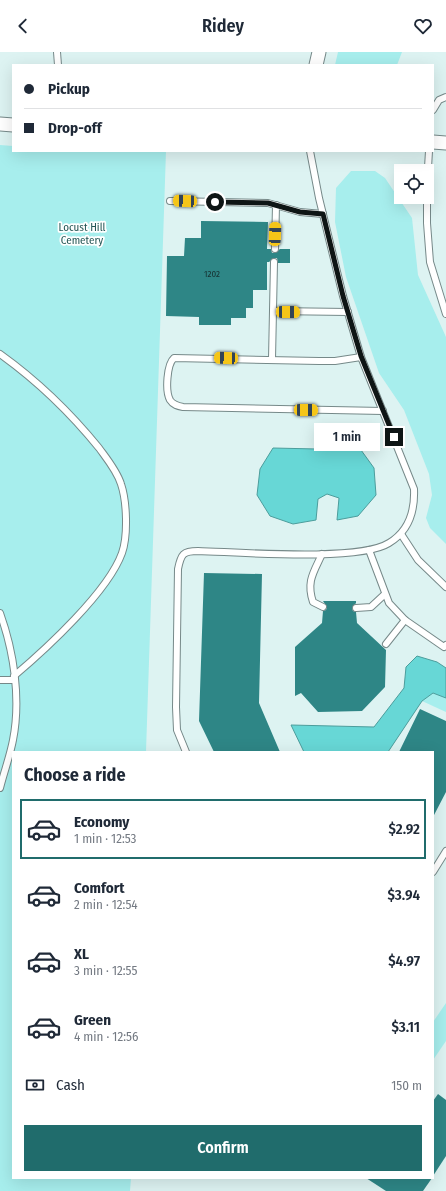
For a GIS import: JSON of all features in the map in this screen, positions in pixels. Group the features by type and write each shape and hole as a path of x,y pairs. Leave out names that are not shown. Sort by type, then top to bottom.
{"street":[{"path":"316,64 319,52"},
{"path":"0,124 12,125"},
{"path":"434,142 446,143"}],"lane":[{"path":"57,52 58,64"},
{"path":"434,108 439,100 446,97"},
{"path":"186,751 177,730 176,707 178,569 180,557 187,551 322,554 369,550 388,544 401,534 412,518 415,504 414,489 361,356 323,214 310,152"},
{"path":"428,152 428,164"},
{"path":"170,200 261,203 276,205 300,212 323,214"},
{"path":"427,204 430,262 446,314"},
{"path":"275,249 276,205"},
{"path":"272,359 274,262"},
{"path":"273,311 348,312"},
{"path":"0,354 42,386 85,432 112,465 121,484 126,519 124,545 121,555 109,578 92,599 14,678 0,680"},
{"path":"361,356 335,361 174,358 170,361 168,366 168,394 170,401 175,405 183,407 383,411"},
{"path":"401,534 418,560 446,587"},
{"path":"369,550 389,603 405,620 444,647 446,645"},
{"path":"322,554 310,580 310,592 313,602 323,606"},
{"path":"356,608 371,607 385,594"},
{"path":"0,612 14,663 16,710 13,740 0,788"},
{"path":"386,644 405,620"},
{"path":"434,870 446,851"}],"green space":[{"path":"338,52 402,52 397,64 335,64"},
{"name":"Locust Hill Cemetery","path":"0,145 12,146 12,152 166,152 146,751 12,751 12,1179 131,1179 130,1191 0,1191"},
{"path":"351,171 375,171 385,178 394,191 394,204 403,204 412,218 418,275 446,337 446,544 430,528 426,518 432,495 429,474 404,410 379,373 346,277 335,222 336,188"},
{"path":"433,693 446,698 446,712 422,701"},
{"path":"446,1003 446,1041 434,1059 434,1021"}],"shaded area":[{"path":"273,448 361,450 374,468 376,495 358,516 337,520 339,498 327,494 318,499 316,520 293,524 270,516 257,495 260,469"},
{"path":"417,656 437,662 446,668 446,698 433,693 422,701 389,751 304,751 291,725 374,727 404,688 406,667"}],"building":[{"path":"201,221 268,222 267,249 271,249 272,253 275,253 280,249 290,249 290,263 278,263 277,258 267,262 267,290 253,290 253,308 246,308 246,318 231,318 231,325 199,325 199,317 166,316 167,256 184,256 185,238 201,238"},
{"path":"204,573 262,574 259,703 280,751 214,751 199,721"},
{"path":"323,601 356,601 352,608 353,611 356,612 357,623 386,650 385,687 362,711 318,712 301,693 295,696 295,647 322,623 323,611 326,610 327,607"},
{"path":"420,709 446,721 446,792 434,815 434,751 399,751"},
{"path":"438,1094 446,1100 446,1156 434,1174 434,1100"},
{"path":"368,1179 431,1179 423,1191 386,1191"}],"route":[{"path":"215,202 268,203 300,212 323,214 343,296 361,356 394,437"}]}
